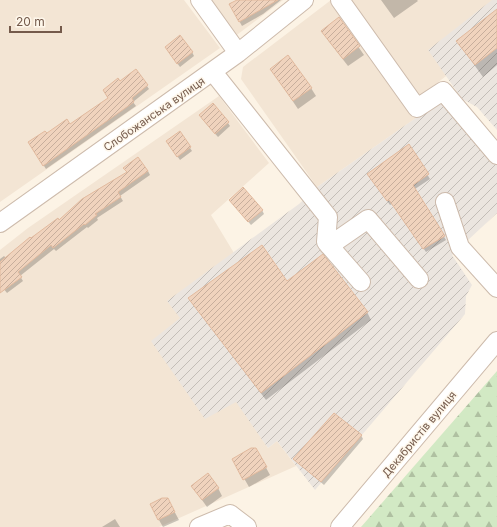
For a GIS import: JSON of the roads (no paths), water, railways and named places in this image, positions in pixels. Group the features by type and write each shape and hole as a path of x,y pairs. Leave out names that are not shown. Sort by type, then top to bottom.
{"street":[{"path":"200,0 238,53"},
{"name":"Слобожанська вулиця","path":"0,223 213,72 304,0"},
{"path":"340,0 417,108 443,91 497,155"},
{"path":"213,72 328,217 326,242 361,282"},
{"path":"445,202 460,247 497,288"},
{"path":"329,246 368,219 419,279"},
{"name":"Декабристів вулиця","path":"340,527 497,341"},
{"path":"199,527 230,514 247,527"}]}
